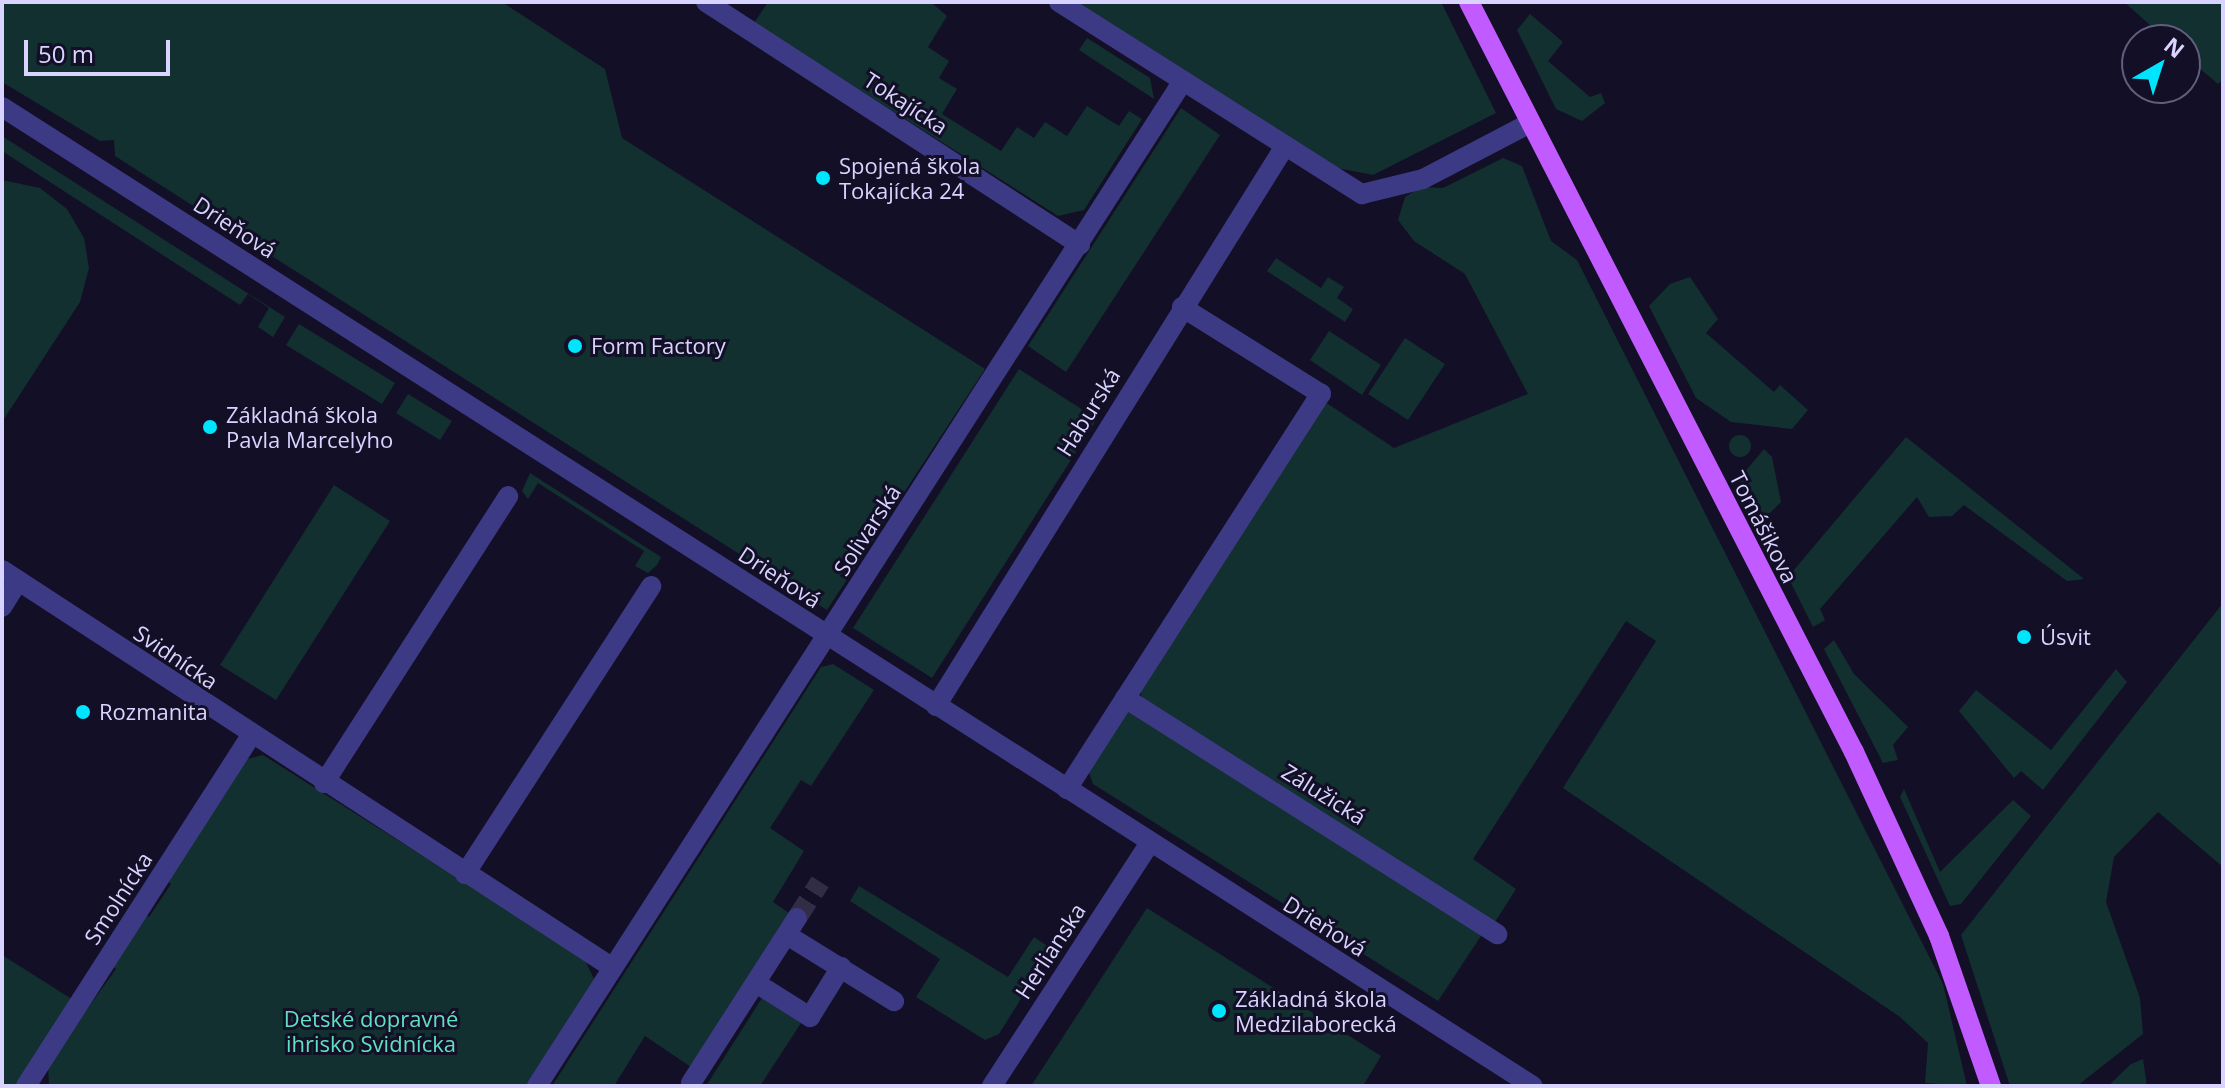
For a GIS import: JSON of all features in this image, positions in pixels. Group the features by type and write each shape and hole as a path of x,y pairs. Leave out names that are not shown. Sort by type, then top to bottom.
{"main road":[{"name":"Tomášikova","path":"1469,2 1854,752 1939,936 1991,1086"}],"street":[{"name":"Tokajícka","path":"706,2 1080,245"},
{"path":"1059,2 1362,194 1378,195 1530,123"},
{"name":"Solivarská","path":"537,1086 1183,81"},
{"name":"Drieňová","path":"2,107 1533,1086"},
{"name":"Haburská","path":"936,706 1285,146"},
{"path":"1067,789 1321,394 1182,307"},
{"path":"324,783 508,496"},
{"path":"2,607 10,576"},
{"name":"Svidnícka","path":"10,576 465,874 610,973"},
{"path":"465,874 651,586"},
{"name":"Zálužická","path":"1125,698 1497,934"},
{"name":"Smolnícka","path":"32,1084 251,736"},
{"name":"Herlianska","path":"992,1086 1150,843"},
{"path":"691,1083 792,926 841,967 894,1001"},
{"path":"756,983 810,1017 841,967"}],"green space":[{"path":"2,2 502,2 605,69 622,138 985,369 827,610 115,156 114,140 100,141 2,82"},
{"path":"768,2 931,2 947,16 928,47 949,61 939,78 957,89 942,114 1001,151 1017,127 1034,138 1045,122 1067,136 1087,106 1119,126 1129,111 1142,119 1084,210 1058,216 754,23"},
{"path":"1073,2 1441,2 1496,113 1373,175 1337,168"},
{"path":"2124,2 2223,2 2223,79 2218,84 2201,70 2201,24 2149,24"},
{"path":"1530,14 1563,42 1548,61 1590,97 1601,93 1605,103 1582,121 1556,109 1517,30"},
{"path":"1087,38 1150,78 1154,99 1079,50"},
{"path":"1181,108 1220,135 1066,372 1028,346"},
{"path":"2,136 285,317 273,337 258,327 269,308 248,294 240,305 2,151"},
{"path":"1503,158 1522,166 1551,241 1577,260 1943,984 1967,1086 1925,1083 1928,1043 1900,1017 1563,788 1656,641 1626,621 1473,859 1516,889 1493,925 1142,700 1140,688 1325,402 1394,448 1528,394 1465,274 1414,241 1398,220 1405,197 1421,187 1443,188"},
{"path":"2,180 40,188 67,209 84,238 89,268 80,302 2,422"},
{"path":"1276,258 1321,288 1328,277 1344,287 1337,298 1353,309 1345,322 1267,271"},
{"path":"1690,277 1718,319 1706,333 1774,392 1780,385 1808,410 1792,429 1731,422 1696,398 1649,306 1670,284"},
{"path":"299,324 395,383 382,404 286,345"},
{"path":"1329,331 1381,365 1362,395 1310,360"},
{"path":"1405,338 1445,364 1408,420 1368,394"},
{"path":"1019,369 1097,419 932,678 853,628"},
{"path":"408,394 452,421 440,440 396,413"},
{"path":"1740,435 1748,438 1751,446 1748,454 1740,457 1732,454 1729,446 1732,438"},
{"path":"1906,437 2084,579 2067,581 1964,505 1952,516 1929,517 1917,497 1820,609 1825,620 1813,627 1788,577"},
{"path":"1764,449 1772,457 1781,502 1760,523 1738,480"},
{"path":"530,473 661,557 657,565 648,573 635,566 644,551 538,483 528,499 522,491"},
{"path":"334,485 390,521 276,700 220,665"},
{"path":"2223,603 2223,867 2158,812 2114,857 2106,902 2140,998 2143,1034 2077,1086 2010,1086 1961,935"},
{"path":"1834,640 1854,674 1908,727 1893,745 1898,760 1883,763 1824,649"},
{"path":"833,664 874,690 811,786 801,780 770,828 804,851 773,902 789,913 691,1067 645,1036 614,1086 552,1086 821,667"},
{"path":"2116,669 2127,682 2043,790 2021,771 2014,778 1959,711 1976,690 2051,750"},
{"path":"1131,702 1485,930 1438,1001 1093,784 1088,770"},
{"name":"Detské dopravné ihrisko Svidnícka","path":"263,755 584,958 594,979 529,1086 49,1086 48,1063 116,969 111,965 144,914 149,917 171,884 166,880 247,759"},
{"path":"1904,789 1940,872 2013,800 2031,816 1961,904 1950,906 1900,797"},
{"path":"859,886 1008,977 1034,937 1052,949 999,1034 985,1040 916,997 940,959 850,901"},
{"name":"Základná škola Medzilaborecká","path":"1147,908 1381,1056 1363,1086 1031,1086"},
{"path":"2,955 75,1001 20,1086 2,1086"},
{"path":"762,998 801,1023 760,1086 706,1086"},
{"path":"2143,1059 2147,1086 2108,1086 2131,1064"}],"tunnel":[{"path":"797,918 820,882"}],"place":[{"name":"Spojená škola Tokajícka 24","path":"823,178"},
{"name":"Form Factory","path":"575,346"},
{"name":"Základná škola Pavla Marcelyho","path":"210,427"},
{"name":"Úsvit","path":"2024,637"},
{"name":"Rozmanita","path":"83,712"},
{"name":"Základná škola Medzilaborecká","path":"1219,1011"}]}
